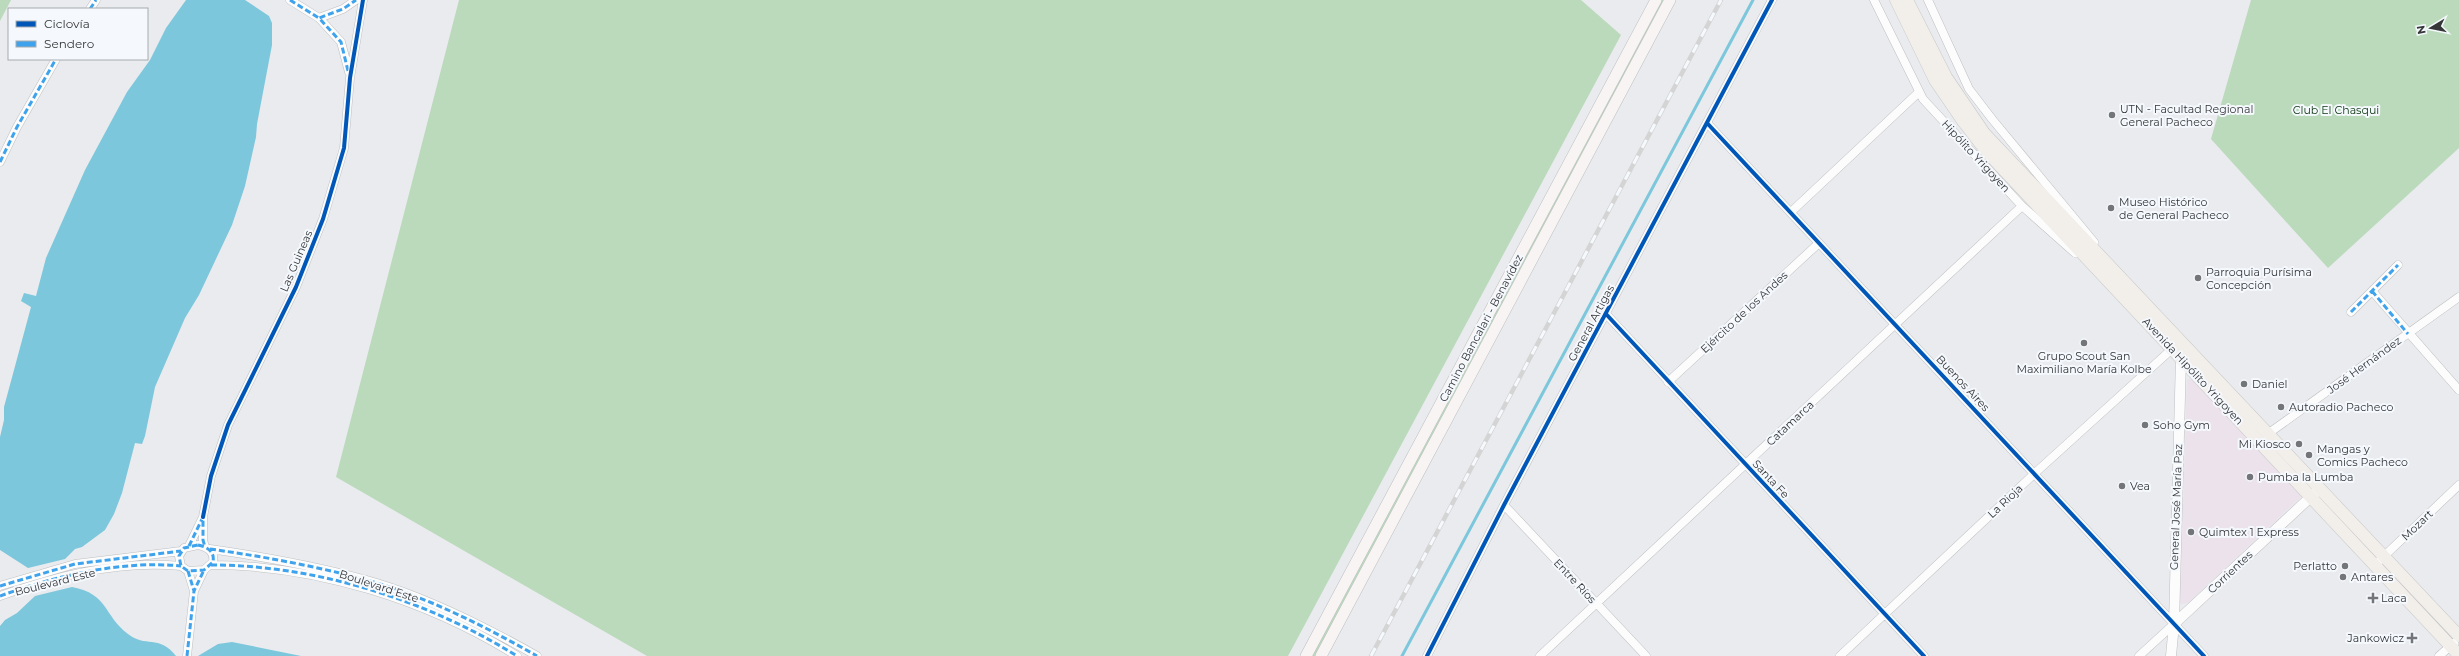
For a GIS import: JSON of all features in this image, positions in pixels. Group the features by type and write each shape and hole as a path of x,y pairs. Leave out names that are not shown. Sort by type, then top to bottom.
{"main road":[{"name":"Camino Bancalari - Benavídez","path":"1306,656 1656,0"},
{"name":"Camino Bancalari - Benavídez","path":"1321,656 1670,0"},
{"path":"1896,0 1940,79"},
{"path":"1907,0 1940,79"},
{"name":"Avenida Hipólito Yrigoyen","path":"1940,79 1984,132 2122,276 2384,556 2456,640 2459,655"},
{"name":"Avenida Hipólito Yrigoyen","path":"1940,79 1963,121 1987,152 2375,566 2456,640"}],"street":[{"path":"290,0 319,18 332,29 341,42 350,78"},
{"path":"319,18 343,9 356,0"},
{"name":"Las Guineas","path":"207,548 203,540 203,517 212,476 228,425 296,287 323,219 344,148 350,78 363,0"},
{"name":"General Artigas","path":"1427,656 1504,506 1772,0"},
{"name":"Hipólito Yrigoyen","path":"1874,0 1918,92 2022,206 2112,286"},
{"path":"1928,0 1960,70 1982,108 2122,276"},
{"path":"0,162 17,127 55,60"},
{"path":"1791,212 1918,92"},
{"name":"Buenos Aires","path":"1707,124 2177,624 2204,656"},
{"name":"Catamarca","path":"1540,656 2022,206"},
{"name":"Ejército de los Andes","path":"1668,382 1819,243"},
{"path":"2350,312 2398,265"},
{"path":"2372,292 2459,390"},
{"name":"José Hernández","path":"2269,433 2459,297"},
{"name":"Santa Fe","path":"1606,314 1924,656"},
{"name":"La Rioja","path":"1840,656 2035,473 2172,349"},
{"name":"General José María Paz","path":"2178,656 2177,624 2181,358"},
{"name":"Mozart","path":"2375,566 2459,484"},
{"name":"Corrientes","path":"2139,656 2177,624 2320,487"},
{"name":"Entre Ríos","path":"1504,506 1646,656"},
{"name":"Las Guineas","path":"189,546 203,517"},
{"path":"187,655 194,591 207,567 214,558 207,548 189,546 181,551 179,561 185,568 194,591"},
{"name":"Boulevard Este","path":"207,548 284,560 378,583 436,605 516,644 537,656"},
{"name":"Boulevard Este","path":"0,586 38,573 105,559 181,551"},
{"path":"105,559 107,570"},
{"name":"Boulevard Este","path":"0,596 38,584 107,570 165,564 185,568"},
{"name":"Boulevard Este","path":"207,567 258,566 324,579 376,592 433,613 514,654"},
{"path":"185,568 207,567"},
{"path":"376,592 378,583"},
{"name":"General José María Paz","path":"2171,656 2177,624"},
{"path":"2439,656 2456,640"},
{"path":"514,654 516,644"}],"shaded area":[{"path":"2187,379 2195,380 2302,496 2188,603 2180,604"}],"green space":[{"path":"0,0 11,0 0,21"},
{"path":"459,0 1581,0 1621,35 1288,656 647,656 336,477"},
{"path":"1662,0 1665,0 1315,656 1312,656"},
{"name":"Club El Chasqui","path":"2251,0 2459,0 2459,148 2328,268 2211,139"}],"water":[{"path":"186,0 245,0 269,16 272,23 272,45 257,124 256,137 245,186 232,225 199,295 185,318 155,387 145,436 142,444 135,443 122,493 114,514 105,530 82,547 75,549 65,559 28,568 0,550 0,437 4,420 4,407 31,307 21,301 24,293 36,296 46,258 85,170 127,92 150,60 166,28"},
{"path":"72,587 84,590 93,595 99,600 120,627 134,638 164,645 176,656 0,656 0,626 5,620 17,613 35,596"},
{"path":"232,642 301,656 198,656 218,644"}],"waterway":[{"path":"1402,656 1753,0"}],"railway":[{"path":"1371,656 1721,0"}],"marked path":[{"path":"91,8 96,0"},
{"path":"290,0 319,18"},
{"path":"348,71 341,42 319,18 343,9 356,0"},
{"path":"0,162 17,127 55,60"},
{"path":"2351,312 2398,265"},
{"path":"2372,291 2408,334"},
{"path":"189,546 203,517 203,540 205,547"},
{"path":"198,545 212,552 213,562 204,570 188,571 181,566 179,556 184,548 198,545"},
{"path":"210,549 294,563 377,583 459,615 537,656"},
{"path":"0,586 75,564 181,551"},
{"path":"0,596 43,582 89,571 136,565 181,566"},
{"path":"211,565 290,571 330,579 370,590 446,618 517,656"},
{"path":"188,571 194,591 204,570"},
{"path":"187,656 194,591"}],"cycle path":[{"path":"203,517 211,476 228,425 296,287 323,219 344,148 350,78 363,0"},
{"path":"1427,656 1504,505 1772,0"},
{"path":"1707,123 2204,656"},
{"path":"1606,314 1924,656"}],"place":[{"name":"UTN - Facultad Regional General Pacheco","path":"2112,115"},
{"name":"Museo Histórico de General Pacheco","path":"2111,208"},
{"name":"Parroquia Purísima Concepción","path":"2198,278"},
{"name":"Grupo Scout San Maximiliano María Kolbe","path":"2084,343"},
{"name":"Daniel","path":"2244,384"},
{"name":"Autoradio Pacheco","path":"2281,407"},
{"name":"Soho Gym","path":"2145,425"},
{"name":"Mi Kiosco","path":"2299,444"},
{"name":"Mangas y Comics Pacheco","path":"2309,455"},
{"name":"Pumba la Lumba","path":"2250,477"},
{"name":"Vea","path":"2122,486"},
{"name":"Quimtex 1 Express","path":"2191,532"},
{"name":"Perlatto","path":"2345,566"},
{"name":"Antares","path":"2343,577"},
{"name":"Laca","path":"2373,598"},
{"name":"Jankowicz","path":"2412,638"}]}
